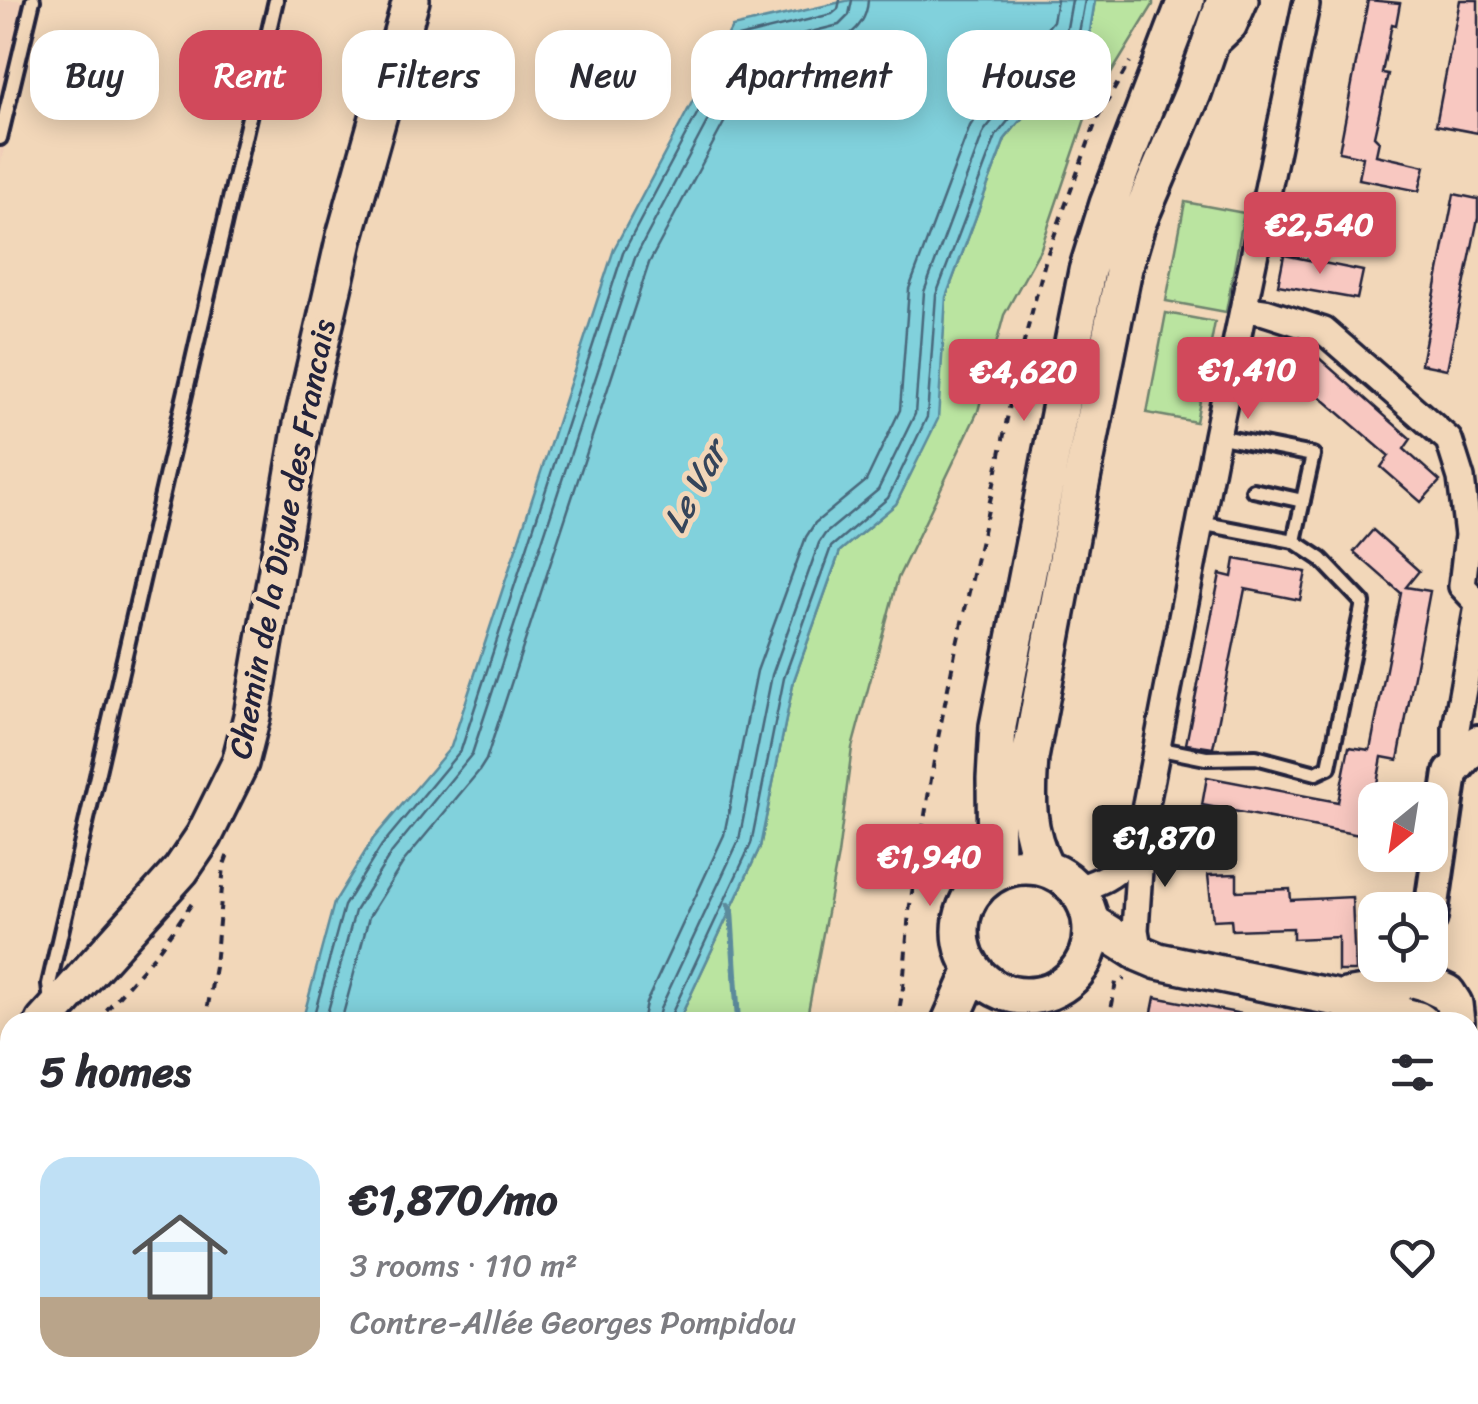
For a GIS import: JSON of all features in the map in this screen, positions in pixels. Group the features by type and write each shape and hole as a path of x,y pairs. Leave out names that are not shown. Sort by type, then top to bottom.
{"main road":[{"name":"Chemin de la Digue des Francais","path":"53,1012 182,870 240,764 252,716 302,424 345,236 411,0"},
{"path":"996,873 998,726 1087,271 1108,204 1186,0"},
{"path":"1045,868 1029,823 1030,758 1124,268 1138,224 1193,94 1224,0"},
{"path":"1028,865 1045,868 1068,880 1087,905 1092,940 1079,970 1068,982 1011,1010 1004,993 987,984 964,954 962,916 968,899 996,873 1028,865"},
{"path":"1092,924 1149,957 1388,1012"},
{"path":"1079,970 1149,957"},
{"path":"954,1012 973,970"},
{"path":"1337,998 1387,990 1398,982"},
{"path":"1414,982 1419,1012"},
{"path":"1428,982 1448,994 1454,1011"}],"street":[{"path":"1208,49 1233,27 1245,0"},
{"path":"1149,957 1135,930 1141,830 1306,5"},
{"path":"1244,310 1265,312 1324,331 1449,440 1461,478 1468,535 1462,586 1478,605 1456,728 1467,754 1451,774 1434,892"},
{"path":"1463,697 1478,728"},
{"path":"1076,889 1115,873 1129,860 1141,830"}],"lane":[{"path":"0,138 6,86 33,0"},
{"path":"48,1012 49,984 276,0"},
{"path":"1217,436 1313,456 1294,541"},
{"path":"1253,490 1302,502"},
{"path":"1156,748 1206,758 1256,758 1316,773 1329,767 1363,603 1321,558 1294,541 1200,523"}],"path":[{"path":"899,1012 909,911 937,743 1016,373 1046,258 1097,119 1134,54"},
{"path":"212,875 224,864"},
{"path":"105,1012 158,951 202,890"},
{"path":"207,1012 220,917"},
{"path":"1111,1012 1116,982 1136,976 1154,977 1149,957"}],"shaded area":[{"path":"0,0 39,0 30,30 0,167"}],"green space":[{"path":"1095,0 1153,0 1111,74 1111,30 1090,30"},
{"path":"1021,120 1085,120 1041,248 1004,315 978,411 898,578 852,748 838,855 808,1012 683,1012 760,847 794,680 840,551 896,504 937,419 946,297 1005,139"},
{"path":"1185,202 1244,213 1226,312 1166,301"},
{"path":"1166,313 1215,322 1196,422 1147,413"}],"water":[{"name":"Le Var","path":"850,0 1095,0 1090,30 947,30 947,120 1021,120 1005,139 946,297 938,419 896,504 840,551 794,680 760,847 683,1012 305,1012 334,903 373,839 451,747 614,249 691,104 691,120 927,120 927,30 730,30"}],"building":[{"path":"1368,0 1400,3 1382,73 1388,74 1374,136 1379,141 1376,155 1425,166 1419,191 1359,179 1363,157 1339,152"},
{"path":"1460,0 1478,0 1478,133 1436,125"},
{"path":"1454,194 1478,199 1478,218 1447,369 1421,364"},
{"path":"1284,255 1363,271 1357,299 1278,285"},
{"path":"1267,349 1319,358 1411,439 1404,449 1440,481 1421,502 1381,467 1389,456 1304,383 1262,375"},
{"path":"1373,530 1419,571 1406,587 1430,591 1398,760 1382,757 1377,782 1358,782 1358,835 1202,805 1207,777 1338,802 1349,747 1370,750 1401,593 1354,552"},
{"path":"1235,559 1306,572 1300,600 1245,589 1213,748 1186,744 1220,574 1232,577"},
{"path":"1237,874 1237,891 1290,889 1291,900 1352,897 1355,971 1338,971 1338,937 1293,939 1293,928 1232,930 1231,919 1213,920 1208,875"},
{"path":"1155,997 1232,1012 1152,1012"}],"waterway":[{"path":"728,905 737,1012"}]}
